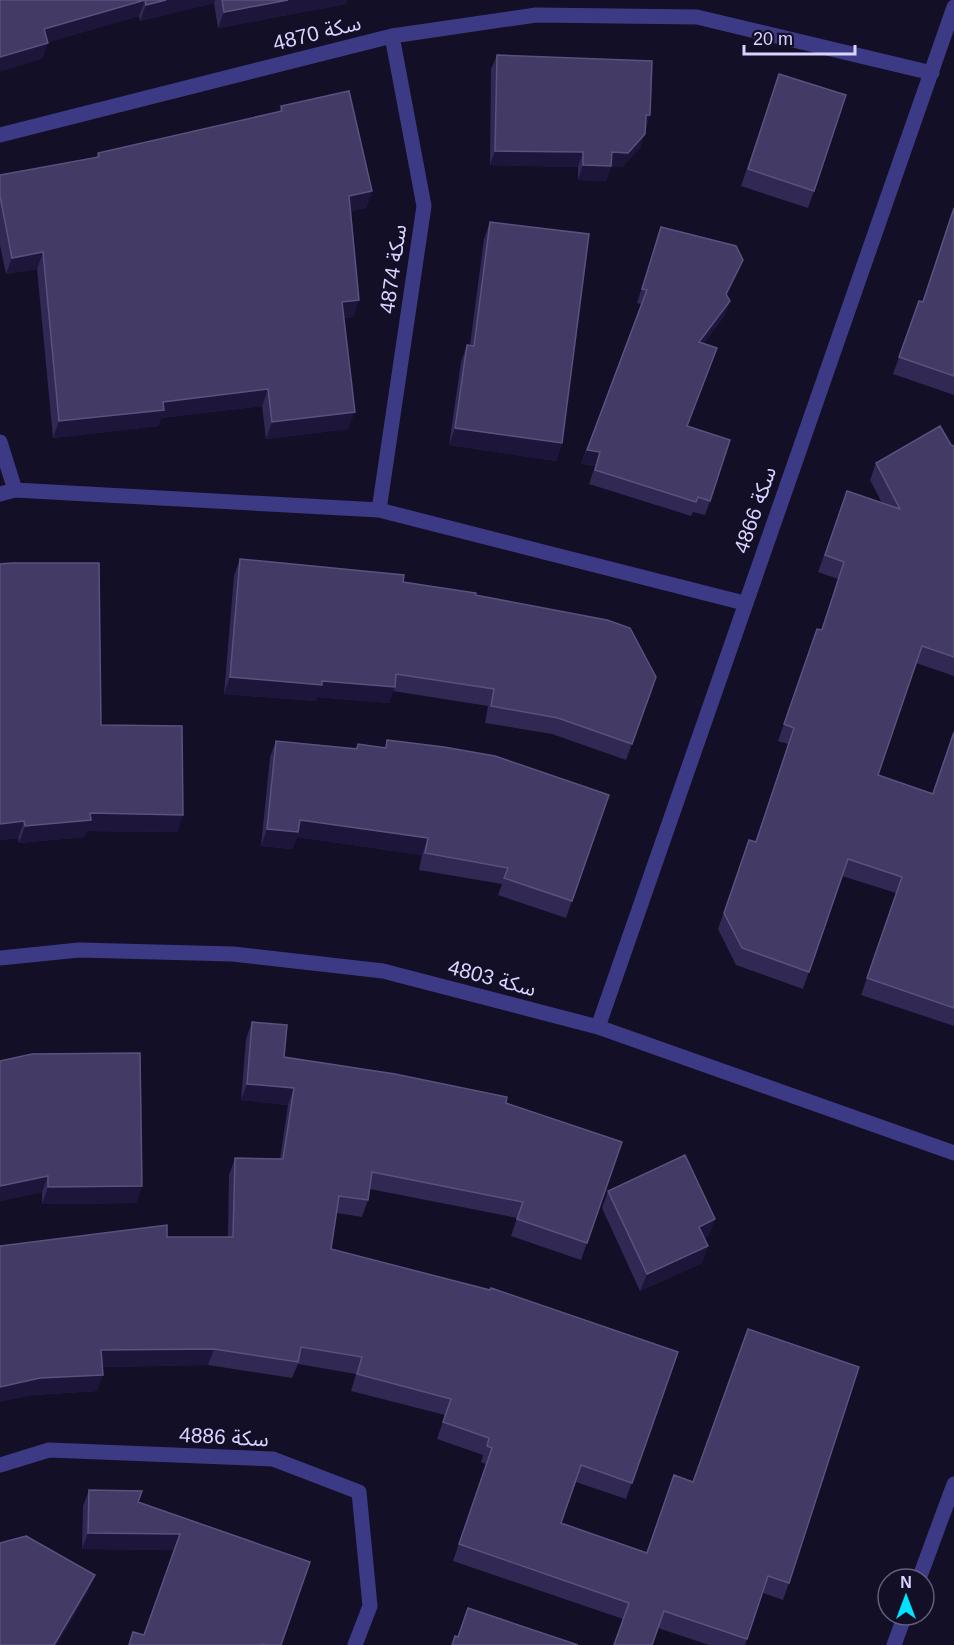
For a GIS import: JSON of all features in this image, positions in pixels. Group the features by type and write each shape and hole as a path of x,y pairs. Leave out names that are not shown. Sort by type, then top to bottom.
{"street":[{"name":"سكة 4866","path":"598,1027 744,603 954,7"},
{"name":"سكة 4870","path":"0,135 392,36 536,15 697,16 932,73"},
{"name":"سكة 4874","path":"379,510 424,206 392,36"},
{"path":"0,442 8,492 379,510 744,603"},
{"name":"سكة 4803","path":"0,958 79,950 233,954 382,971 598,1027 954,1153"},
{"name":"سكة 4886","path":"0,1465 49,1450 273,1459 359,1492 370,1606 355,1645"},
{"path":"923,1567 954,1484"},
{"path":"894,1645 901,1627"}],"building":[{"path":"0,0 145,0 44,29 48,43 0,57"},
{"path":"145,0 166,0 146,5"},
{"path":"222,0 288,0 224,12"},
{"path":"497,55 652,61 650,115 646,115 645,134 628,153 612,152 611,166 583,165 583,152 495,151"},
{"path":"779,74 846,95 814,191 748,169"},
{"path":"349,91 372,191 349,196 359,300 342,302 355,412 272,422 268,389 163,402 164,410 59,421 43,252 12,258 0,196 0,175 99,157 98,153 282,111 281,106"},
{"path":"954,208 954,376 899,357 919,301 923,302"},
{"path":"490,222 589,234 562,443 455,428 467,345 474,346"},
{"path":"661,227 736,246 743,260 726,294 730,301 699,342 717,348 687,426 730,440 710,501 698,497 696,502 595,470 600,452 587,450 647,290 642,289"},
{"path":"940,426 951,445 954,446 954,657 922,646 878,775 933,794 954,732 954,1008 867,978 902,877 848,859 809,972 742,948 724,913 749,840 756,842 794,728 784,724 817,629 822,630 844,562 825,555 847,491 900,509 876,463"},
{"path":"240,559 404,575 403,582 476,593 475,595 607,620 630,628 656,677 632,744 558,718 491,706 494,689 396,674 395,687 322,681 322,685 230,677"},
{"path":"99,563 101,725 182,726 183,815 90,813 91,820 25,826 24,821 0,824 0,564"},
{"path":"387,740 495,756 609,795 572,901 504,878 508,868 425,853 428,838 300,820 298,832 267,829 276,741 357,749 358,744 386,748"},
{"path":"252,1022 287,1025 284,1057 395,1074 507,1097 506,1103 622,1142 587,1243 517,1219 523,1202 372,1172 368,1200 339,1196 331,1249 490,1290 491,1288 678,1352 632,1483 581,1465 561,1523 647,1553 674,1475 693,1482 748,1329 859,1367 789,1583 768,1576 747,1639 664,1611 652,1645 614,1645 629,1603 459,1544 492,1448 487,1446 489,1438 443,1422 451,1399 357,1374 362,1357 301,1347 298,1362 214,1349 101,1350 103,1375 40,1378 0,1387 0,1246 167,1225 167,1237 233,1237 235,1158 283,1159 294,1088 247,1084"},
{"path":"140,1053 142,1186 48,1187 48,1176 0,1186 0,1061 32,1054"},
{"path":"685,1155 715,1219 699,1227 708,1246 647,1274 608,1191"},
{"path":"89,1490 142,1491 138,1502 310,1562 281,1645 129,1645 133,1632 144,1635 180,1534 88,1533"},
{"path":"26,1536 95,1575 54,1645 0,1645 0,1543"},
{"path":"468,1608 578,1645 452,1645 455,1636 458,1637"}]}
